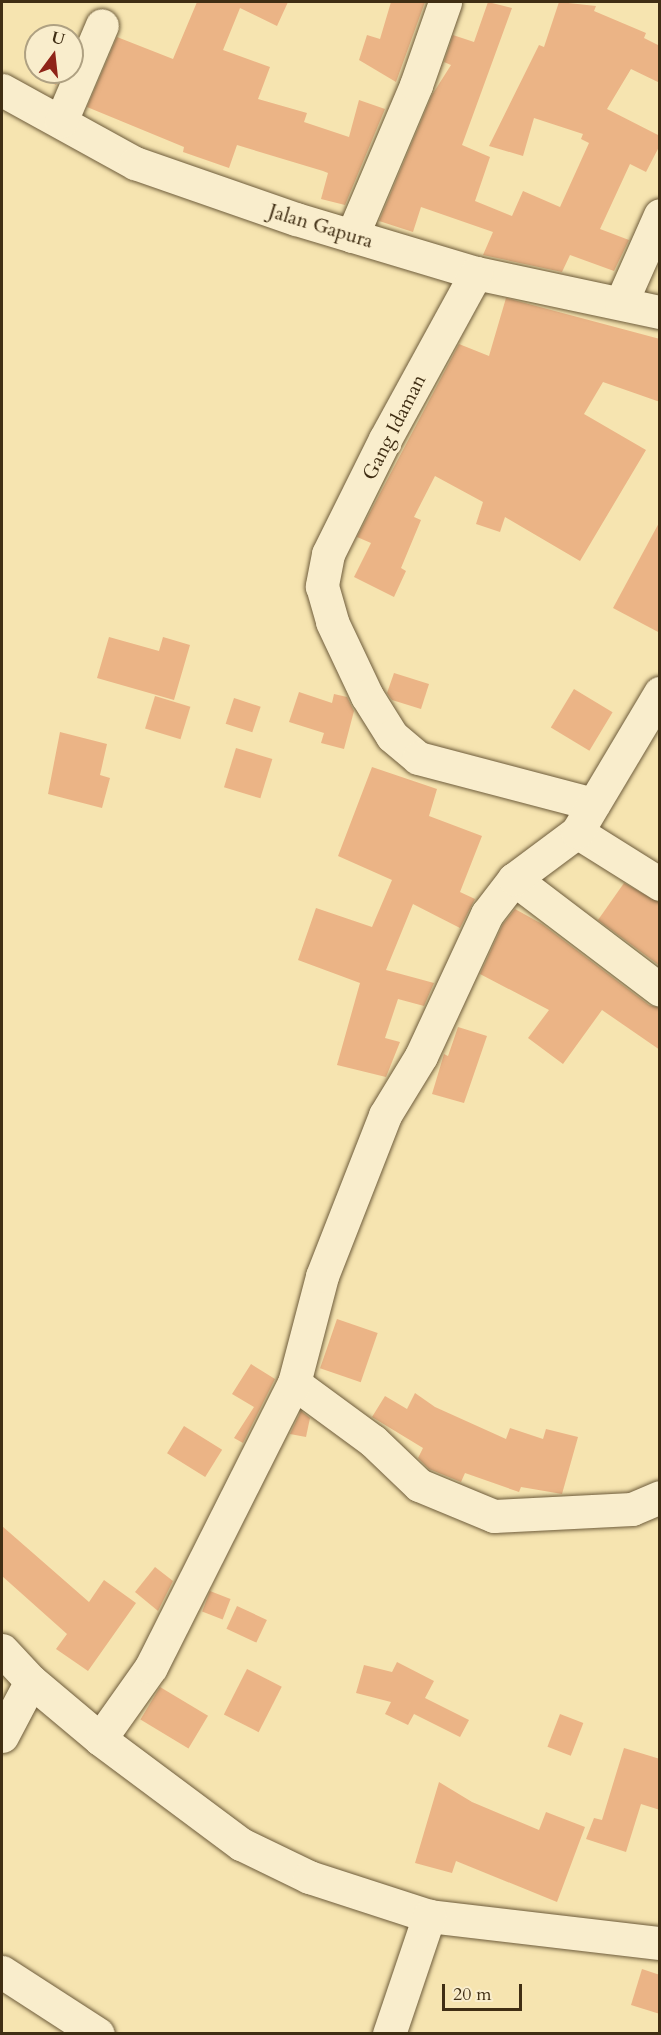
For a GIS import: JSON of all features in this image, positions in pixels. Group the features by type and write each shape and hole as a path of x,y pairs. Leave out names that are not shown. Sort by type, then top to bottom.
{"street":[{"path":"352,236 416,85 445,2"},
{"path":"61,121 102,25"},
{"name":"Jalan Gapura","path":"2,90 135,163 352,236 476,273 660,312"},
{"path":"621,303 660,215"},
{"name":"Gang Idaman","path":"476,273 385,439 328,554 322,586 332,622 367,696 392,736 418,758 585,818"},
{"path":"100,1739 151,1667 294,1383 322,1276 385,1115 421,1056 487,914 514,879 585,818 660,693"},
{"path":"585,818 660,884"},
{"path":"514,879 660,990"},
{"path":"294,1383 373,1441 419,1485 494,1516 632,1509 660,1497"},
{"path":"2,1650 31,1681 100,1739 241,1844 309,1877 429,1916 660,1943"},
{"path":"2,1736 31,1681"},
{"path":"389,2034 429,1916"},
{"path":"2,1972 98,2034"}],"building":[{"path":"197,2 288,2 277,26 240,8 223,50 270,67 258,99 307,113 304,122 349,137 359,100 385,109 345,205 321,199 328,173 323,171 237,145 229,168 183,152 184,147 87,107 117,37 173,59"},
{"path":"391,2 425,2 396,82 359,60 367,35 380,39"},
{"path":"488,2 512,8 462,145 490,157 475,201 512,216 523,191 560,207 589,143 581,139 583,134 534,118 523,156 489,146 539,45 544,47 559,2 596,6 594,11 646,33 644,38 660,46 660,83 631,69 607,109 660,136 660,145 646,172 630,164 600,229 629,240 614,271 570,255 562,272 483,255 493,232 421,207 413,232 379,221 432,95 451,65 444,62 453,35 474,42"},
{"path":"506,298 660,339 660,402 603,382 584,414 646,450 580,561 505,517 500,532 476,524 483,502 435,476 414,517 421,520 401,568 406,571 394,597 354,577 371,543 357,537 459,344 489,356"},
{"path":"660,521 660,633 613,608"},
{"path":"109,637 159,651 163,637 190,645 174,700 97,678"},
{"path":"394,673 429,684 421,709 392,700 387,693"},
{"path":"574,689 613,712 589,751 551,728"},
{"path":"299,692 332,703 334,694 347,697 354,711 344,749 321,743 324,733 289,722"},
{"path":"155,696 190,707 180,739 145,729"},
{"path":"234,698 261,707 252,732 226,724"},
{"path":"60,732 107,744 100,775 110,778 102,808 48,794"},
{"path":"236,748 272,759 260,798 224,787"},
{"path":"372,767 437,789 429,816 482,836 460,892 475,899 460,928 413,904 386,970 434,983 424,1006 398,999 385,1038 400,1042 386,1077 337,1065 360,983 298,960 316,908 372,927 392,880 338,856"},
{"path":"624,883 660,903 660,966 598,920"},
{"path":"515,909 542,924 649,1005 660,1008 660,1050 602,1010 563,1064 528,1038 549,1010 480,974 503,924"},
{"path":"458,1027 487,1036 464,1103 432,1094 444,1054 448,1056"},
{"path":"337,1319 378,1333 361,1382 320,1368"},
{"path":"251,1364 275,1379 243,1443 234,1438 254,1407 232,1394"},
{"path":"415,1393 435,1407 506,1439 510,1428 543,1439 546,1429 578,1437 562,1494 521,1487 519,1492 465,1473 461,1482 429,1469 418,1458 423,1448 372,1417 385,1396 407,1409"},
{"path":"301,1411 310,1418 306,1437 290,1434"},
{"path":"184,1426 222,1450 205,1477 167,1453"},
{"path":"2,1526 89,1602 104,1580 136,1603 88,1671 56,1649 67,1634 2,1576"},
{"path":"155,1567 173,1581 158,1611 135,1592"},
{"path":"210,1591 231,1599 223,1619 202,1612"},
{"path":"237,1606 267,1620 256,1643 226,1629"},
{"path":"397,1662 434,1681 425,1698 469,1720 460,1737 414,1714 408,1725 385,1714 391,1702 356,1693 364,1665 392,1672"},
{"path":"247,1669 282,1687 259,1732 224,1714"},
{"path":"160,1687 208,1716 188,1748 140,1720"},
{"path":"560,1714 583,1723 571,1756 547,1747"},
{"path":"624,1748 660,1759 660,1810 641,1804 626,1852 586,1839 594,1818 602,1820"},
{"path":"439,1782 472,1802 539,1830 546,1812 585,1827 557,1902 456,1861 452,1873 415,1863"},
{"path":"642,1969 660,1975 660,2014 631,2005"}]}
